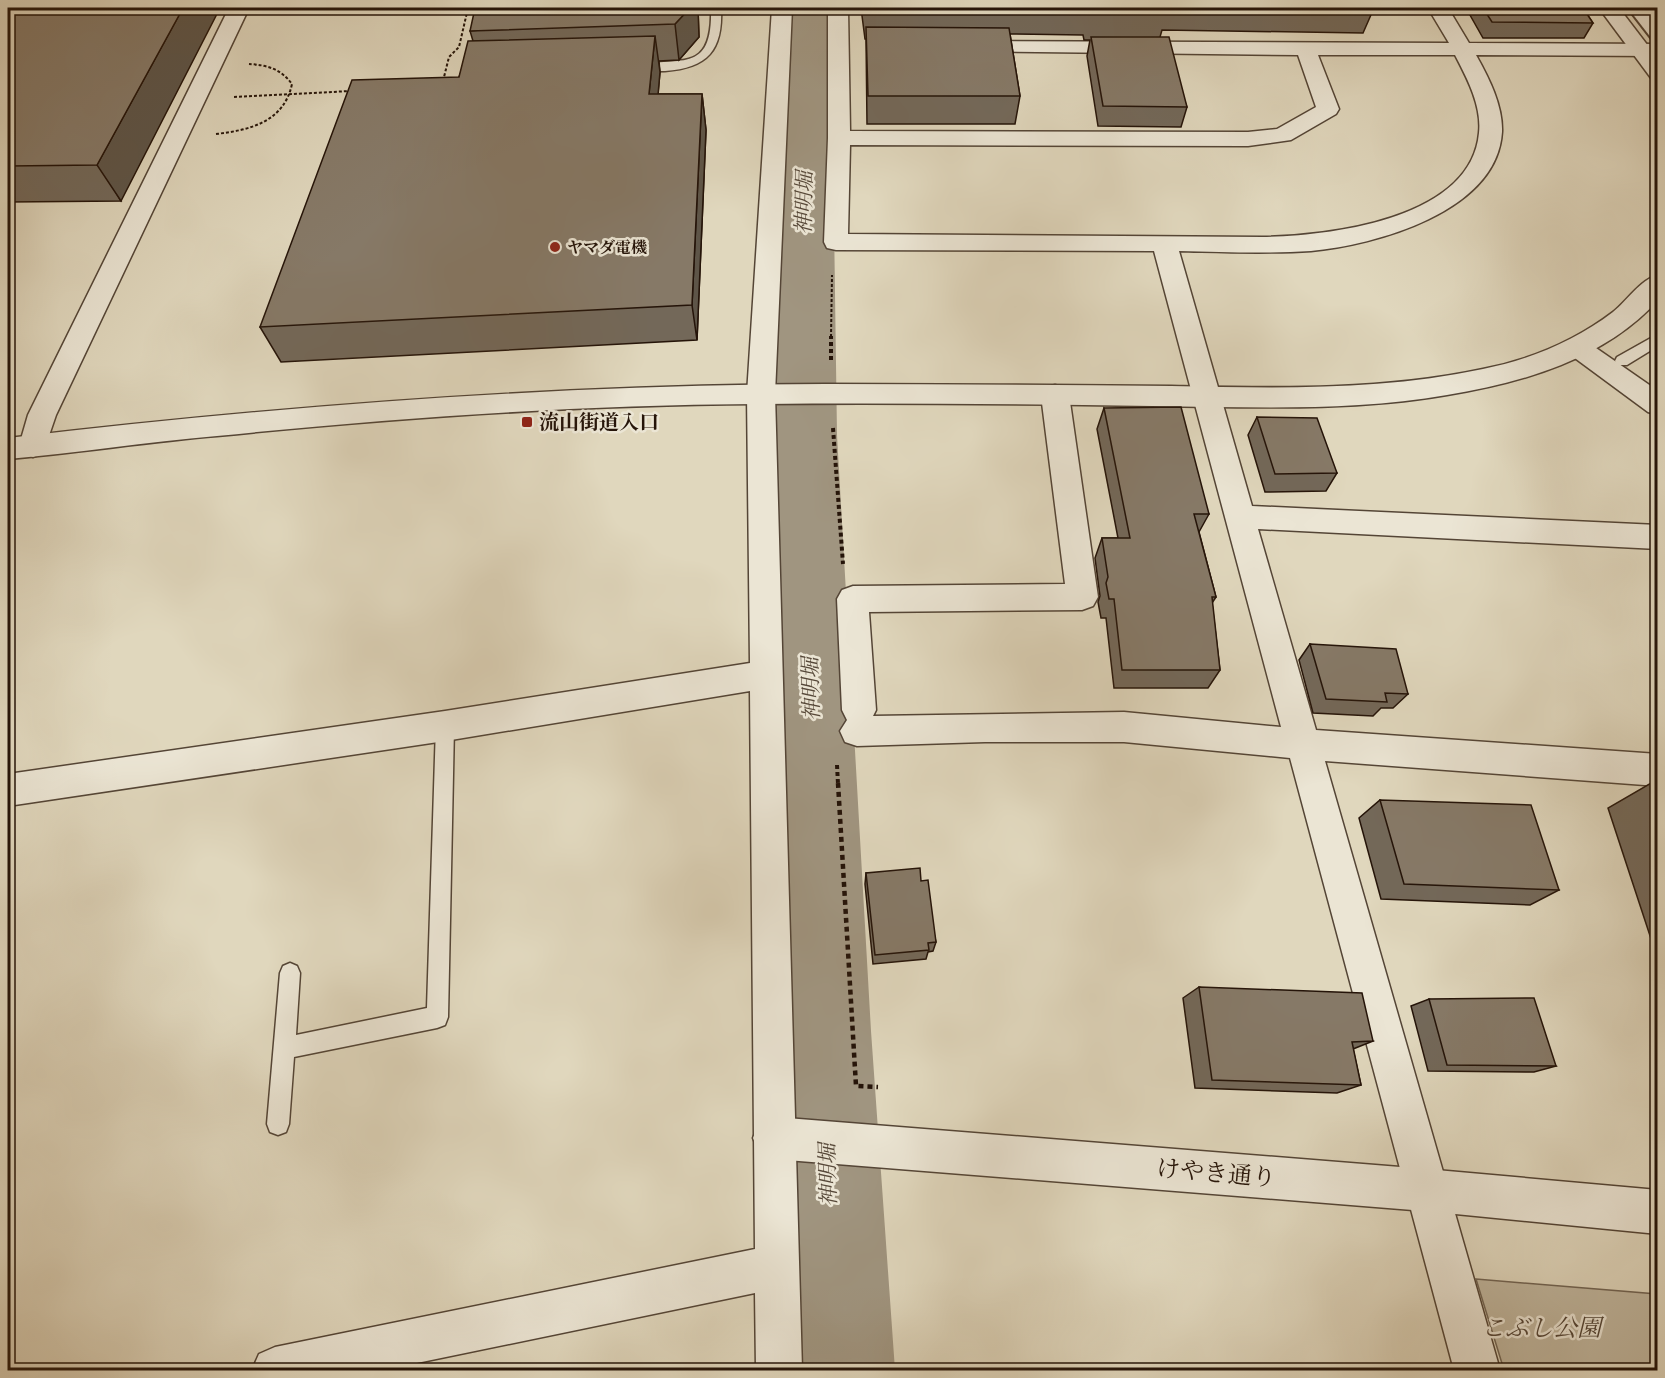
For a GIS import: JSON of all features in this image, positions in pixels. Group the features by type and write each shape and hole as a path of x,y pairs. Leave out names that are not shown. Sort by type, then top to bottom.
{"street":[{"path":"20,447 50,398 239,8"},
{"path":"779,1371 778,1266 785,1138 765,675 782,8"},
{"path":"838,8 839,138 836,242 1282,245 1360,235 1403,223 1430,210 1453,194 1474,172 1488,148 1491,129 1488,102 1438,8"},
{"path":"1609,8 1649,50 1658,74"},
{"path":"1637,8 1658,35"},
{"path":"838,47 861,47"},
{"path":"943,47 1649,50"},
{"path":"839,138 1248,139 1283,135 1328,109 1306,48"},
{"path":"1164,243 1205,397 1242,517 1425,1190 1477,1371"},
{"path":"20,447 234,423 400,410 771,394 826,382 1055,395 1205,397 1376,395 1485,379 1536,364 1576,347 1617,322 1658,283"},
{"path":"1576,347 1658,405"},
{"path":"1055,395 1082,597 853,599 858,721 984,727 1124,727 1303,744 1658,770"},
{"path":"1242,517 1658,537"},
{"path":"8,790 445,726 765,675"},
{"name":"けやき通り","path":"785,1138 1425,1190 1658,1212"},
{"path":"275,1371 778,1266"}],"lane":[{"path":"626,68 683,67 707,52 716,35 716,8"},
{"path":"1622,361 1658,339"},
{"path":"284,1048 437,1017 445,726"},
{"path":"278,1124 290,973"}],"path":[{"path":"441,88 449,57 459,47 468,8"},
{"path":"211,134 232,132 262,124 279,113 291,96 292,84 284,72 260,64 242,64"},
{"path":"228,97 291,96 302,92 358,91"},
{"path":"826,382 832,251 836,242"},
{"path":"833,422 844,581 853,599"},
{"path":"858,721 837,751 856,1086 878,1087"}],"green space":[{"name":"こぶし公園","path":"1476,1279 1657,1294 1657,1370 1504,1370"}],"building":[{"path":"8,8 183,8 97,165 8,166"},
{"path":"475,8 690,8 675,24 470,31"},
{"path":"865,8 1005,8 1006,14 866,13"},
{"path":"1005,8 1164,8 1166,14 1089,14 1089,9"},
{"path":"1483,8 1583,8 1593,23 1492,22"},
{"path":"866,27 1009,28 1020,96 868,96"},
{"path":"655,36 649,94 702,94 692,305 260,327 352,80 459,77 468,41"},
{"path":"1091,37 1169,37 1187,107 1103,106"},
{"path":"1181,407 1209,514 1194,514 1216,597 1212,597 1220,670 1122,670 1114,599 1109,599 1106,583 1108,577 1102,538 1130,538 1104,408"},
{"path":"1257,417 1317,418 1337,473 1275,474"},
{"path":"1310,644 1396,649 1408,694 1385,693 1387,702 1326,699"},
{"path":"1380,800 1531,805 1559,890 1404,884"},
{"path":"920,868 921,881 928,880 936,942 928,943 929,950 875,955 866,873"},
{"path":"1199,987 1362,993 1373,1041 1352,1042 1361,1085 1212,1080"},
{"path":"1534,998 1556,1066 1447,1065 1429,999"}],"waterway":[{"name":"神明堀","path":"806,8 801,435 821,1031 836,1370"}],"place":[{"name":"ヤマダ電機","path":"555,247"},
{"name":"流山街道入口","path":"527,422"}]}
